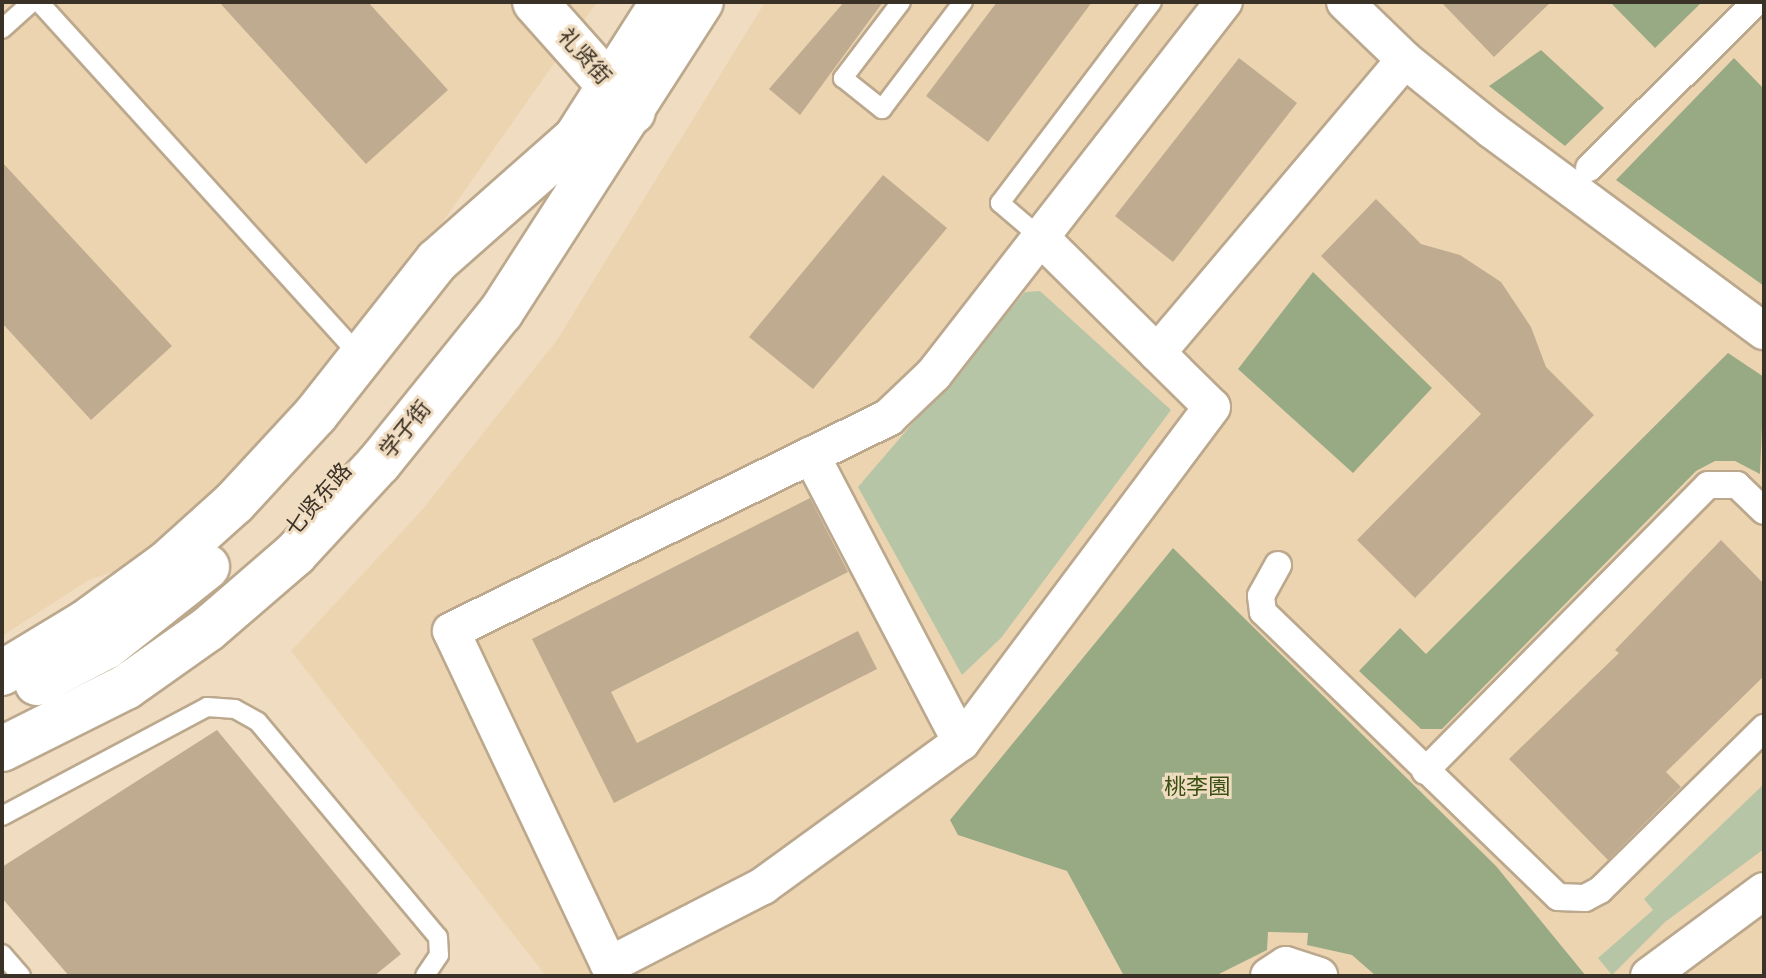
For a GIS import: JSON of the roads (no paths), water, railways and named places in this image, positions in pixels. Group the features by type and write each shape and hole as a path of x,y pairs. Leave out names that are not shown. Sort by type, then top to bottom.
{"main road":[{"name":"礼贤街","path":"535,2 621,98"},
{"path":"621,98 663,2"},
{"path":"10,710 85,623 166,564 234,503 361,357 437,261 589,149 621,98 701,2"},
{"name":"七贤东路","path":"10,710 123,669 281,543 589,149"}],"street":[{"path":"1041,238 1212,407 961,742 763,886 609,965 451,631 889,417 934,374 1224,2"},
{"path":"1345,2 1405,60 1581,199 1764,331"},
{"path":"1589,168 1756,2"},
{"path":"1157,353 1405,60"},
{"path":"811,455 961,742"},
{"path":"1425,771 1708,485 1737,485 1764,511"},
{"path":"1278,565 1261,596 1263,612 1546,891 1570,900 1585,898 1600,890 1764,728"},
{"path":"1649,976 1764,891"},
{"path":"1269,976 1286,965 1319,976"}],"lane":[{"path":"2,29 32,2"},
{"path":"39,2 361,357"},
{"path":"901,2 843,78 882,109 963,2"},
{"path":"1041,238 1000,203 1152,2"},
{"path":"2,816 207,707 235,709 258,722 438,937 439,955 425,976"},
{"path":"2,954 21,976"}],"park label":[{"name":"桃李園","path":"1197,788"}]}
